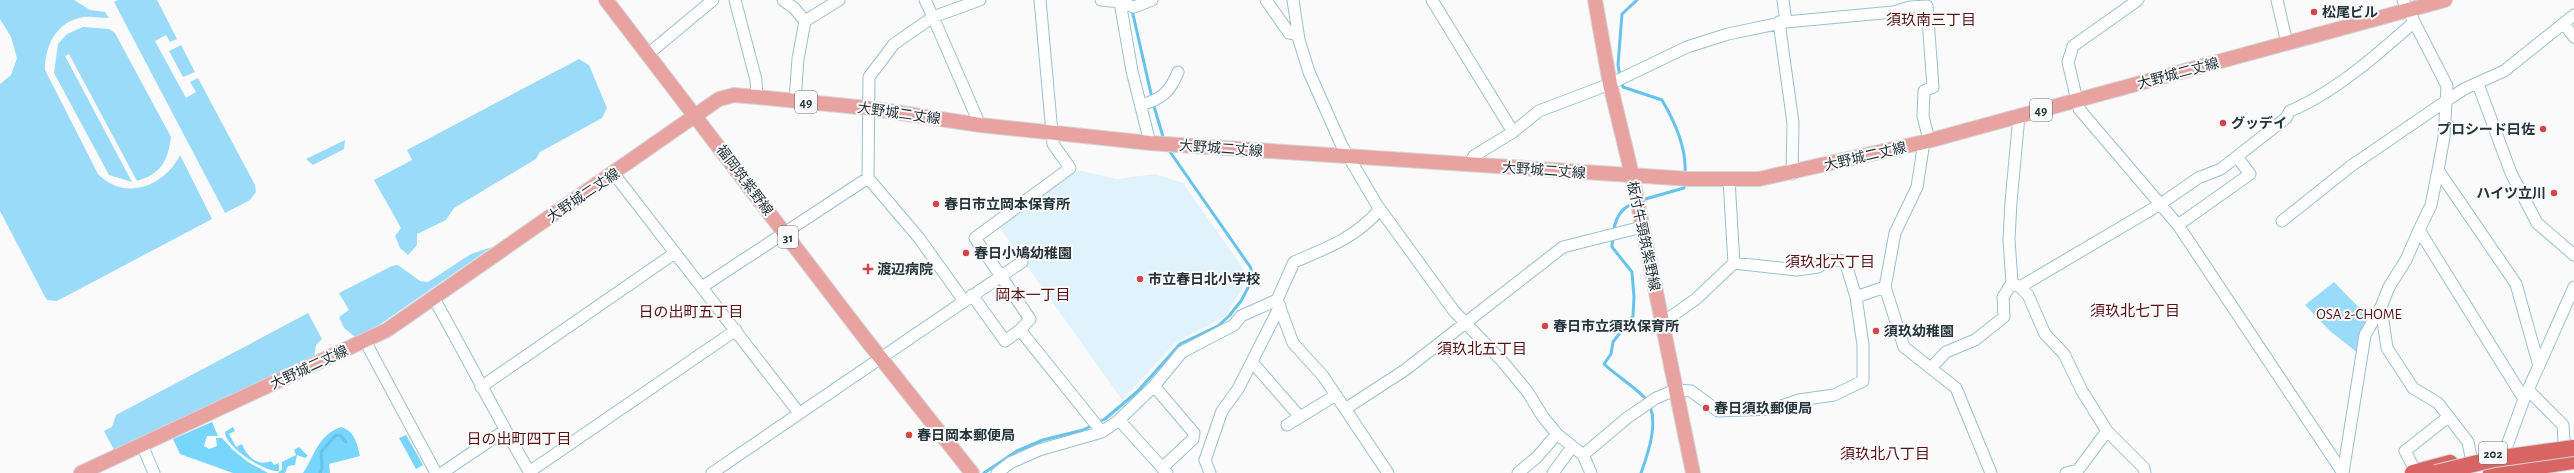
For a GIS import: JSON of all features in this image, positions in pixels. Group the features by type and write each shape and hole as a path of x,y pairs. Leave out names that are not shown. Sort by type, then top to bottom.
{"highway":[{"name":"202","path":"2415,473 2471,457 2505,451 2571,444"},
{"path":"2436,473 2494,459 2571,444"},
{"name":"202","path":"2505,473 2557,468 2574,462"},
{"path":"2491,473 2574,462"}],"main road":[{"name":"福岡筑紫野線","path":"606,0 880,357 972,473"},
{"name":"板付牛頸筑紫野線","path":"1595,0 1610,84 1632,176 1692,473"},
{"name":"大野城二丈線","path":"81,473 387,330 696,116 726,97 757,97 868,108 980,125 1150,143 1632,176 1729,180 1759,179 1792,174 1926,142 2287,43 2406,5 2444,0"}],"street":[{"path":"648,54 713,0"},
{"path":"735,0 756,80 757,97"},
{"path":"783,0 794,8 805,21"},
{"path":"795,101 798,59 805,21 839,0"},
{"path":"924,0 980,125"},
{"path":"980,0 932,17 894,44 879,61 869,77 868,178 1005,341 1020,330 1030,319 975,238 1070,168 1052,144 1040,0"},
{"path":"1101,0 1120,2 1134,7 1152,0"},
{"path":"1266,0 1289,33 1298,35"},
{"path":"1293,0 1298,35 1309,72 1348,157 1380,209 1454,311 1527,391 1557,434 1583,455 1591,473"},
{"path":"1432,0 1514,132"},
{"path":"1783,0 1782,22 1793,123 1792,174"},
{"path":"2138,0 2073,46 2068,62 2079,100 2079,109 2178,225 2343,473"},
{"path":"2277,0 2287,43"},
{"path":"1120,2 1132,71 1150,143"},
{"path":"1469,165 1474,156 1514,132 1539,111 1610,84 1687,47 1728,34 1782,22 1893,12 1911,4 1927,6 1934,87 1924,90 1923,116 1926,142 1917,187 1895,233 1884,287 1904,347 1956,388 1991,473"},
{"path":"2343,473 2365,335 2381,307 2389,287 2406,260 2431,205 2444,136 2446,86 2413,24 2406,5"},
{"path":"2282,221 2351,166 2446,100 2464,89 2504,71 2574,15"},
{"path":"1931,368 1946,352 1975,340 2004,317 2003,297 2016,285 2159,204 2198,178 2221,169 2286,118 2290,111 2309,103 2383,49 2413,24"},
{"path":"2564,24 2574,37"},
{"path":"1141,105 1158,100 1173,84 1178,72"},
{"path":"2478,84 2510,173 2537,223 2574,255"},
{"path":"2019,116 2010,202 2009,239 2016,285 2028,295 2045,334 2064,354 2082,391 2107,431 2144,468 2145,473"},
{"path":"2178,225 2250,174 2237,157"},
{"path":"2438,170 2516,284 2539,366"},
{"path":"614,174 799,413"},
{"path":"702,287 868,178"},
{"path":"1729,180 1734,263"},
{"path":"1210,473 1205,460 1222,411 1238,389 1252,362 1279,303 1294,262 1334,245 1367,225 1380,209"},
{"path":"1345,409 1405,370 1563,247 1642,227"},
{"path":"2419,230 2526,394 2563,425 2571,444"},
{"path":"481,387 675,253"},
{"path":"1583,455 1627,418 1656,398 1675,390 1691,391 1718,411 1772,409 1800,400 1834,395 1863,381 1863,345 1856,297 1845,261 1827,260 1818,267 1797,270 1734,263 1696,299 1662,323"},
{"path":"712,473 880,357 1022,262"},
{"path":"1856,297 1884,287"},
{"path":"2491,473 2505,451 2526,394 2574,287"},
{"path":"433,297 504,431 529,472 736,330"},
{"path":"997,473 1010,463 1039,450 1102,432 1119,420 1154,386 1182,352 1234,325 1241,316 1279,303"},
{"path":"1279,303 1293,343 1323,376 1388,473"},
{"path":"2381,307 2387,348 2413,388 2438,403 2468,442 2471,457"},
{"path":"1020,330 1102,432"},
{"path":"365,341 436,473"},
{"path":"1252,362 1300,417"},
{"path":"1119,420 1165,470 1193,440 1194,433 1154,386"},
{"path":"1287,425 1336,395"},
{"path":"2415,473 2404,451 2448,417"},
{"path":"442,473 504,431"},
{"path":"2066,473 2078,470 2107,431"},
{"path":"1518,473 1536,457 1557,434"},
{"path":"142,445 154,473"},
{"path":"1553,473 1572,447"}],"shaded area":[{"path":"0,0 74,0 90,10 105,12 109,18 84,17 74,19 59,29 47,52 45,70 98,174 109,182 120,187 144,187 165,175 180,155 212,219 57,301 47,300 0,211 0,84 11,75 17,58 11,37 0,19"},
{"path":"118,0 157,0 177,39 170,42 166,35 155,41 186,98 196,92 190,82 198,78 255,185 256,192 250,200 225,213 114,2"},
{"path":"83,27 109,29 115,33 171,137 165,160 158,170 152,175 137,181 69,54 65,56 132,182 109,175 54,73 58,44 67,34"},
{"path":"181,45 195,72 183,77 169,51"},
{"path":"579,59 589,65 607,108 602,118 540,152 536,159 454,208 446,220 417,234 417,245 408,255 400,248 395,236 401,228 374,180 412,160 407,150"},
{"path":"345,140 344,149 313,165 306,159"},
{"name":"市立春日北小学校","path":"1073,169 1117,179 1155,174 1183,183 1245,271 1244,286 1224,317 1176,342 1122,400 997,224"},
{"path":"492,247 376,327 355,337 344,328 339,317 349,310 339,293 392,266 398,265 420,281 428,282 471,254"},
{"path":"2334,282 2371,320 2359,354 2330,331 2305,305"},
{"path":"308,313 322,339 316,345 314,357 114,450 104,431 112,427 116,415"},
{"path":"212,422 218,436 207,436 204,446 209,449 217,446 216,438 222,438 233,450 248,462 268,473 233,473 180,454 173,439"},
{"path":"233,427 235,431 229,434 236,447 242,444 247,453 253,459 261,463 271,461 274,465 279,463 279,471 273,471 265,468 247,458 232,445 225,432"},
{"path":"341,427 346,429 355,438 360,456 329,464 330,473 303,473 322,441 327,435"},
{"path":"406,435 423,465 416,469 399,438"},
{"path":"299,447 308,456 305,458 297,455 295,465 288,466 285,473 278,473 282,469 282,462 296,455 294,450"}],"waterway":[{"path":"1620,76 1618,65 1622,14 1637,0"},
{"path":"1132,10 1152,98"},
{"path":"1622,81 1623,87 1662,100 1671,117 1682,145 1685,174"},
{"path":"1153,103 1164,140"},
{"path":"984,473 1017,451 1043,440 1083,430 1105,419 1138,391 1180,344 1218,326 1229,316 1241,301 1251,282 1251,268 1168,149"},
{"path":"1642,200 1684,188 1685,182"},
{"path":"1635,203 1623,210 1616,220 1612,247 1632,272 1634,297 1633,316 1613,342 1611,354 1604,364 1644,397 1649,405 1652,414 1652,435 1641,473"},
{"path":"320,473 322,469 321,452 336,435 341,436 346,442"}],"place":[{"name":"松尾ビル","path":"2314,12"},
{"name":"グッデイ","path":"2223,123"},
{"name":"プロシード曰佐","path":"2543,129"},
{"name":"ハイツ立川","path":"2554,193"},
{"name":"春日市立岡本保育所","path":"936,204"},
{"name":"春日小鳩幼稚園","path":"966,253"},
{"name":"渡辺病院","path":"868,269"},
{"name":"市立春日北小学校","path":"1140,279"},
{"name":"春日市立須玖保育所","path":"1545,326"},
{"name":"須玖幼稚園","path":"1876,331"},
{"name":"春日須玖郵便局","path":"1706,408"},
{"name":"春日岡本郵便局","path":"909,435"}],"district":[{"name":"須玖南三丁目","path":"1931,20"},
{"name":"須玖北六丁目","path":"1830,262"},
{"name":"岡本一丁目","path":"1033,295"},
{"name":"須玖北七丁目","path":"2135,311"},
{"name":"日の出町五丁目","path":"691,312"},
{"name":"OSA 2-CHOME","path":"2359,314"},
{"name":"須玖北五丁目","path":"1482,349"},
{"name":"日の出町四丁目","path":"519,439"},
{"name":"須玖北八丁目","path":"1885,454"}]}
